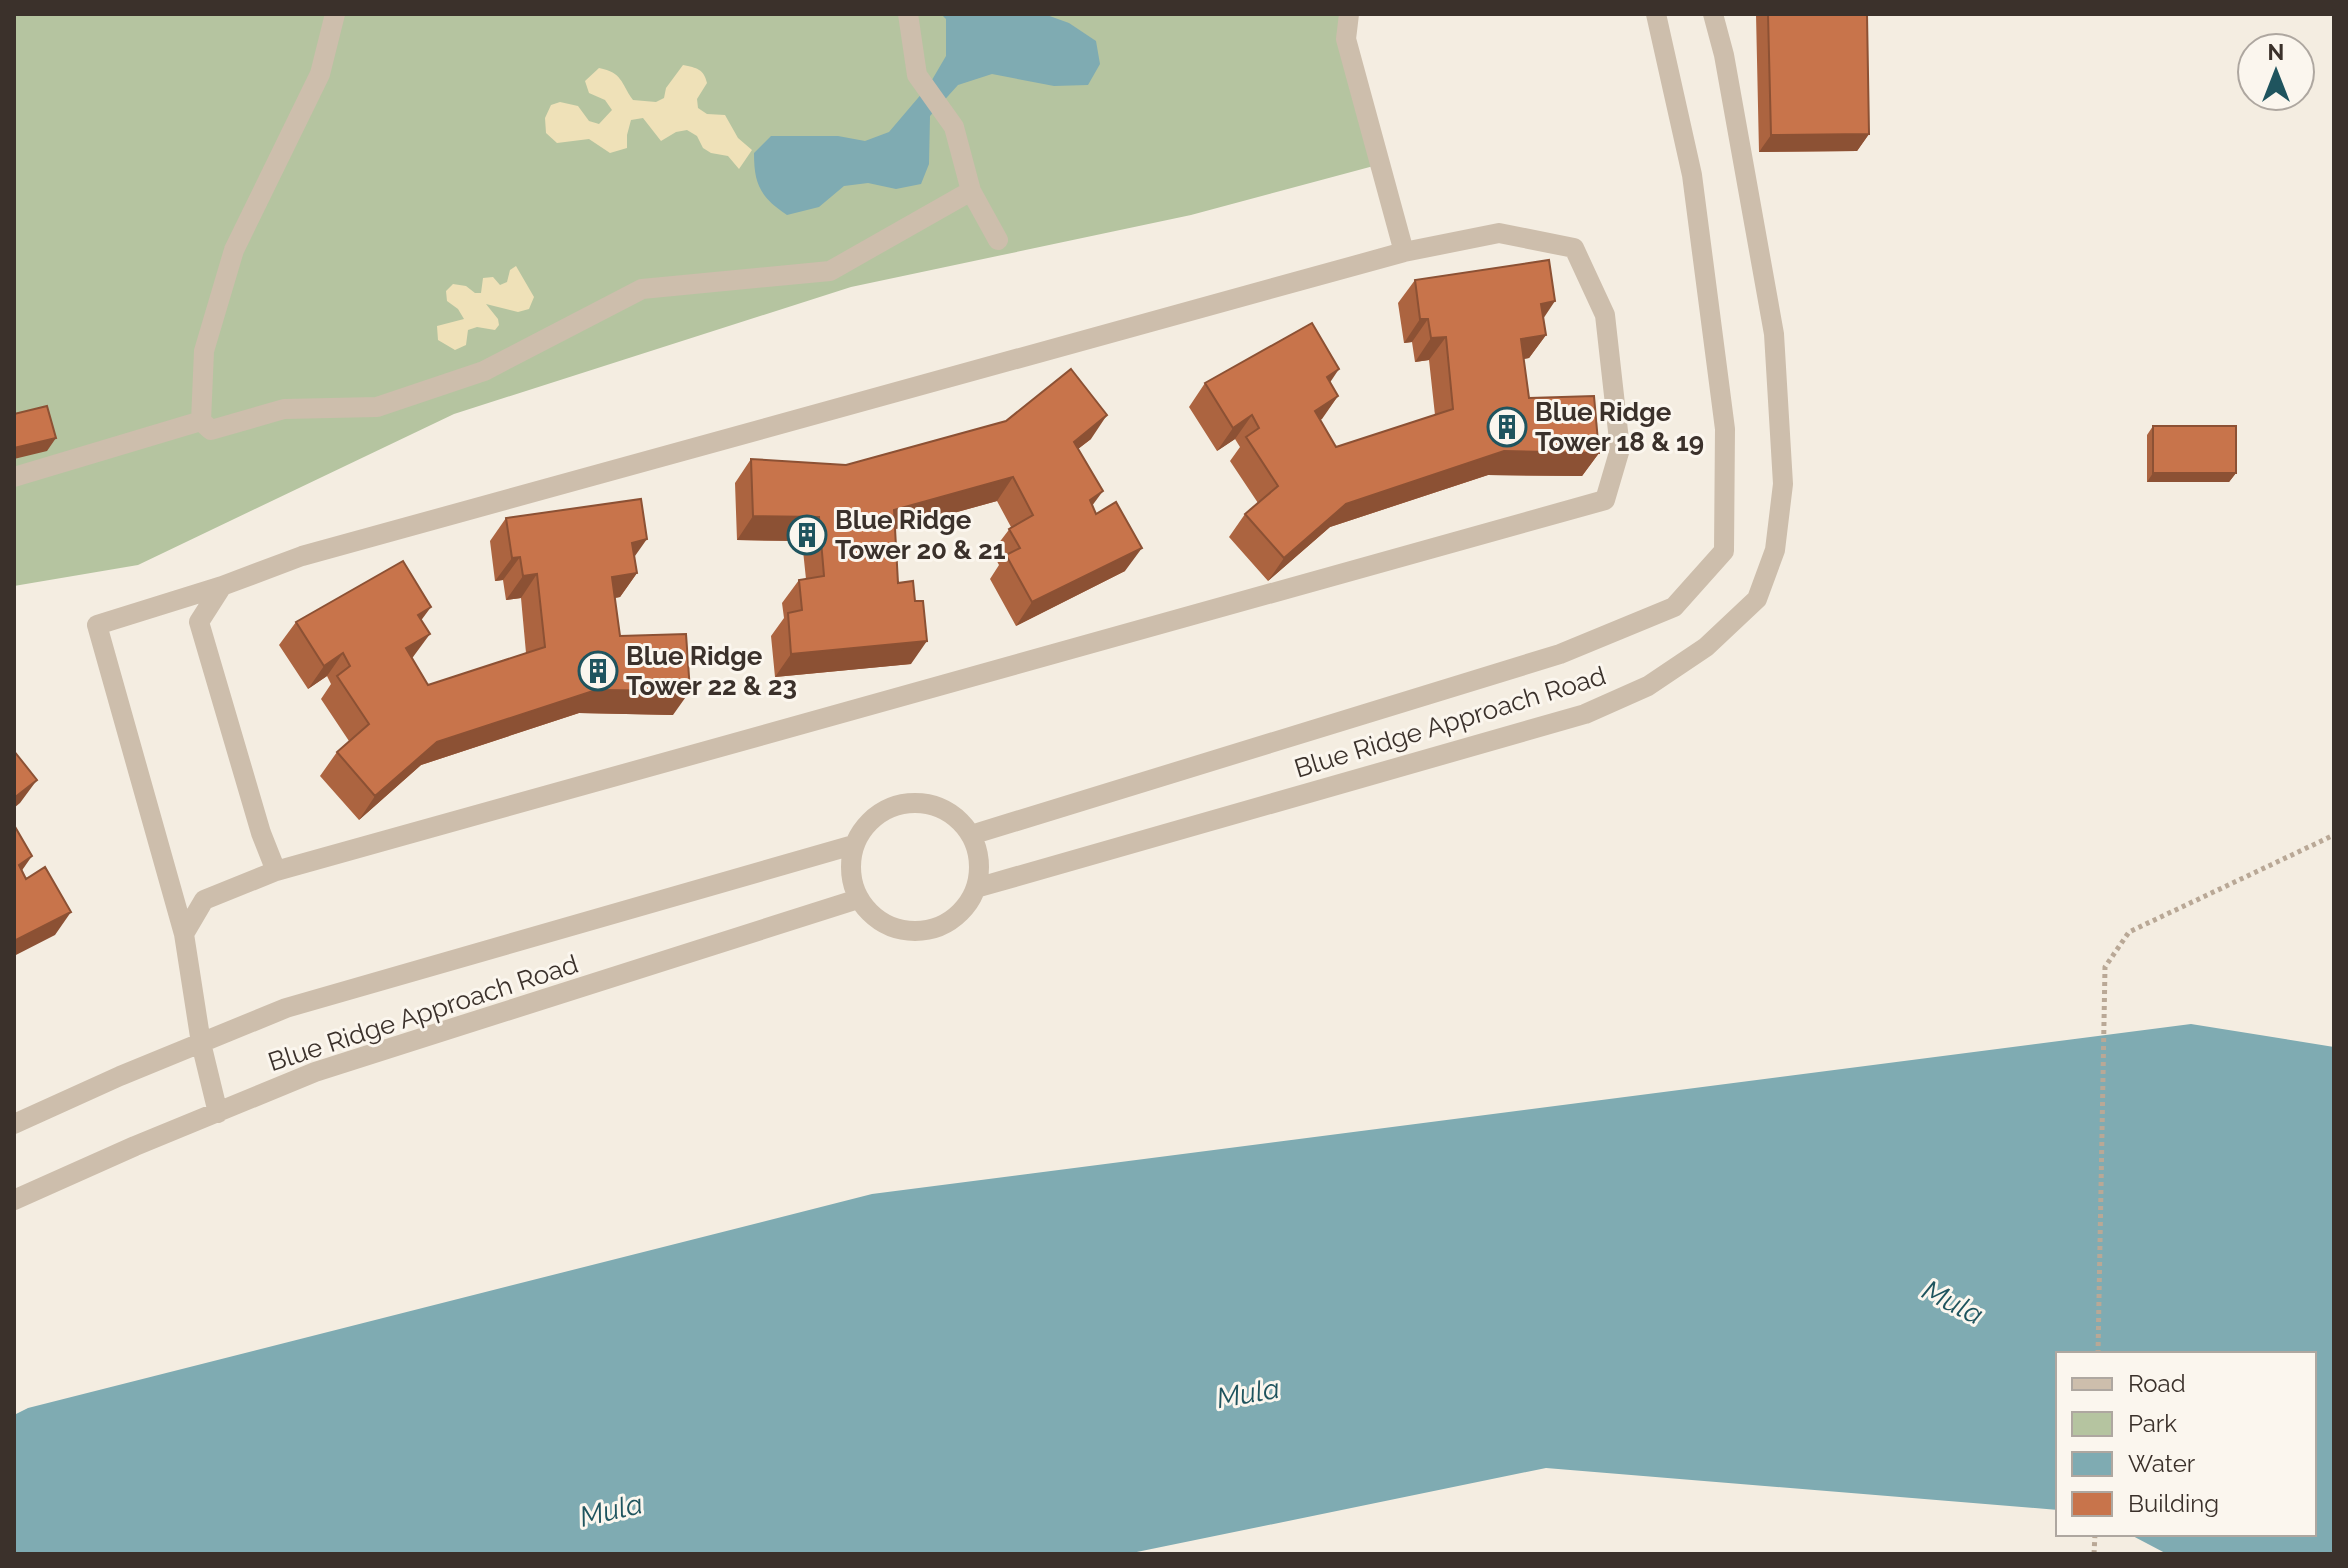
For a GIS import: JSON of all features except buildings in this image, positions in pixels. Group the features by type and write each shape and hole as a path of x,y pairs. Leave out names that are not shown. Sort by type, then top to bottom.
{"street":[{"path":"201,421 204,351 234,250 320,74 335,14"},
{"path":"908,14 917,75 954,127 971,191 998,240"},
{"path":"1349,14 1346,39 1404,252"},
{"name":"Blue Ridge Approach Road","path":"971,835 1560,654 1674,607 1724,551 1725,429 1721,397 1692,175 1656,14"},
{"name":"Blue Ridge Approach Road","path":"976,888 1585,714 1648,686 1706,647 1757,599 1775,550 1783,484 1774,334 1724,55 1713,14"},
{"path":"201,421 211,430 284,409 377,407 484,371 642,289 830,271 971,191"},
{"path":"184,934 204,900 276,871 1605,500 1620,449 1605,315 1574,248 1499,233 1404,252 302,556 222,586 97,625 184,934 201,1043 218,1113"},
{"path":"14,477 201,421"},
{"path":"222,586 199,622 261,833 276,871"},
{"path":"909,803 927,804 945,810 960,821 971,835 978,852 976,888 967,905 954,918 938,927 920,931 901,930 884,924 869,913 858,899 850,863 853,845 862,829 875,816 891,807 909,803"},
{"name":"Blue Ridge Approach Road","path":"14,1124 286,1008 853,845"},
{"name":"Blue Ridge Approach Road","path":"14,1200 315,1072 858,899"}],"path":[{"path":"2098,1352 2105,967 2129,932 2334,835"}],"green space":[{"path":"14,14 1345,14 1381,164 1191,215 851,287 454,414 138,565 14,586"}],"sand":[{"path":"683,65 699,70 706,78 707,83 697,99 698,108 707,114 725,115 738,138 752,150 739,169 728,156 703,148 697,136 687,130 676,132 661,141 643,118 631,120 627,148 610,153 589,139 557,143 546,133 545,118 551,105 560,102 578,106 589,121 599,124 612,110 605,100 589,93 585,81 599,68 617,76 633,100 656,102 664,98 666,88"},
{"path":"516,266 534,297 529,309 518,312 486,304 498,319 499,325 495,330 477,327 468,330 466,345 455,350 438,340 437,326 464,319 458,309 447,301 446,291 453,284 481,293 483,278 493,277 500,285 507,282 510,270"}],"water":[{"path":"941,14 1044,14 1069,23 1096,41 1100,64 1088,85 1054,86 992,74 958,85 930,116 929,164 921,184 896,189 868,183 844,186 819,207 787,215 770,202 757,181 754,153 771,136 838,136 865,141 889,132 929,85 946,56 946,19"},
{"name":"Mula","path":"2191,1024 2334,1047 2334,1554 2167,1554 2133,1536 2316,1536 2316,1352 2056,1352 2056,1510 1546,1468 1127,1554 14,1554 14,1415 28,1408 872,1194"}],"place":[{"name":"Blue Ridge Tower 18 & 19","path":"1507,427"},
{"name":"Blue Ridge Tower 20 & 21","path":"807,535"},
{"name":"Blue Ridge Tower 22 & 23","path":"598,671"}]}
